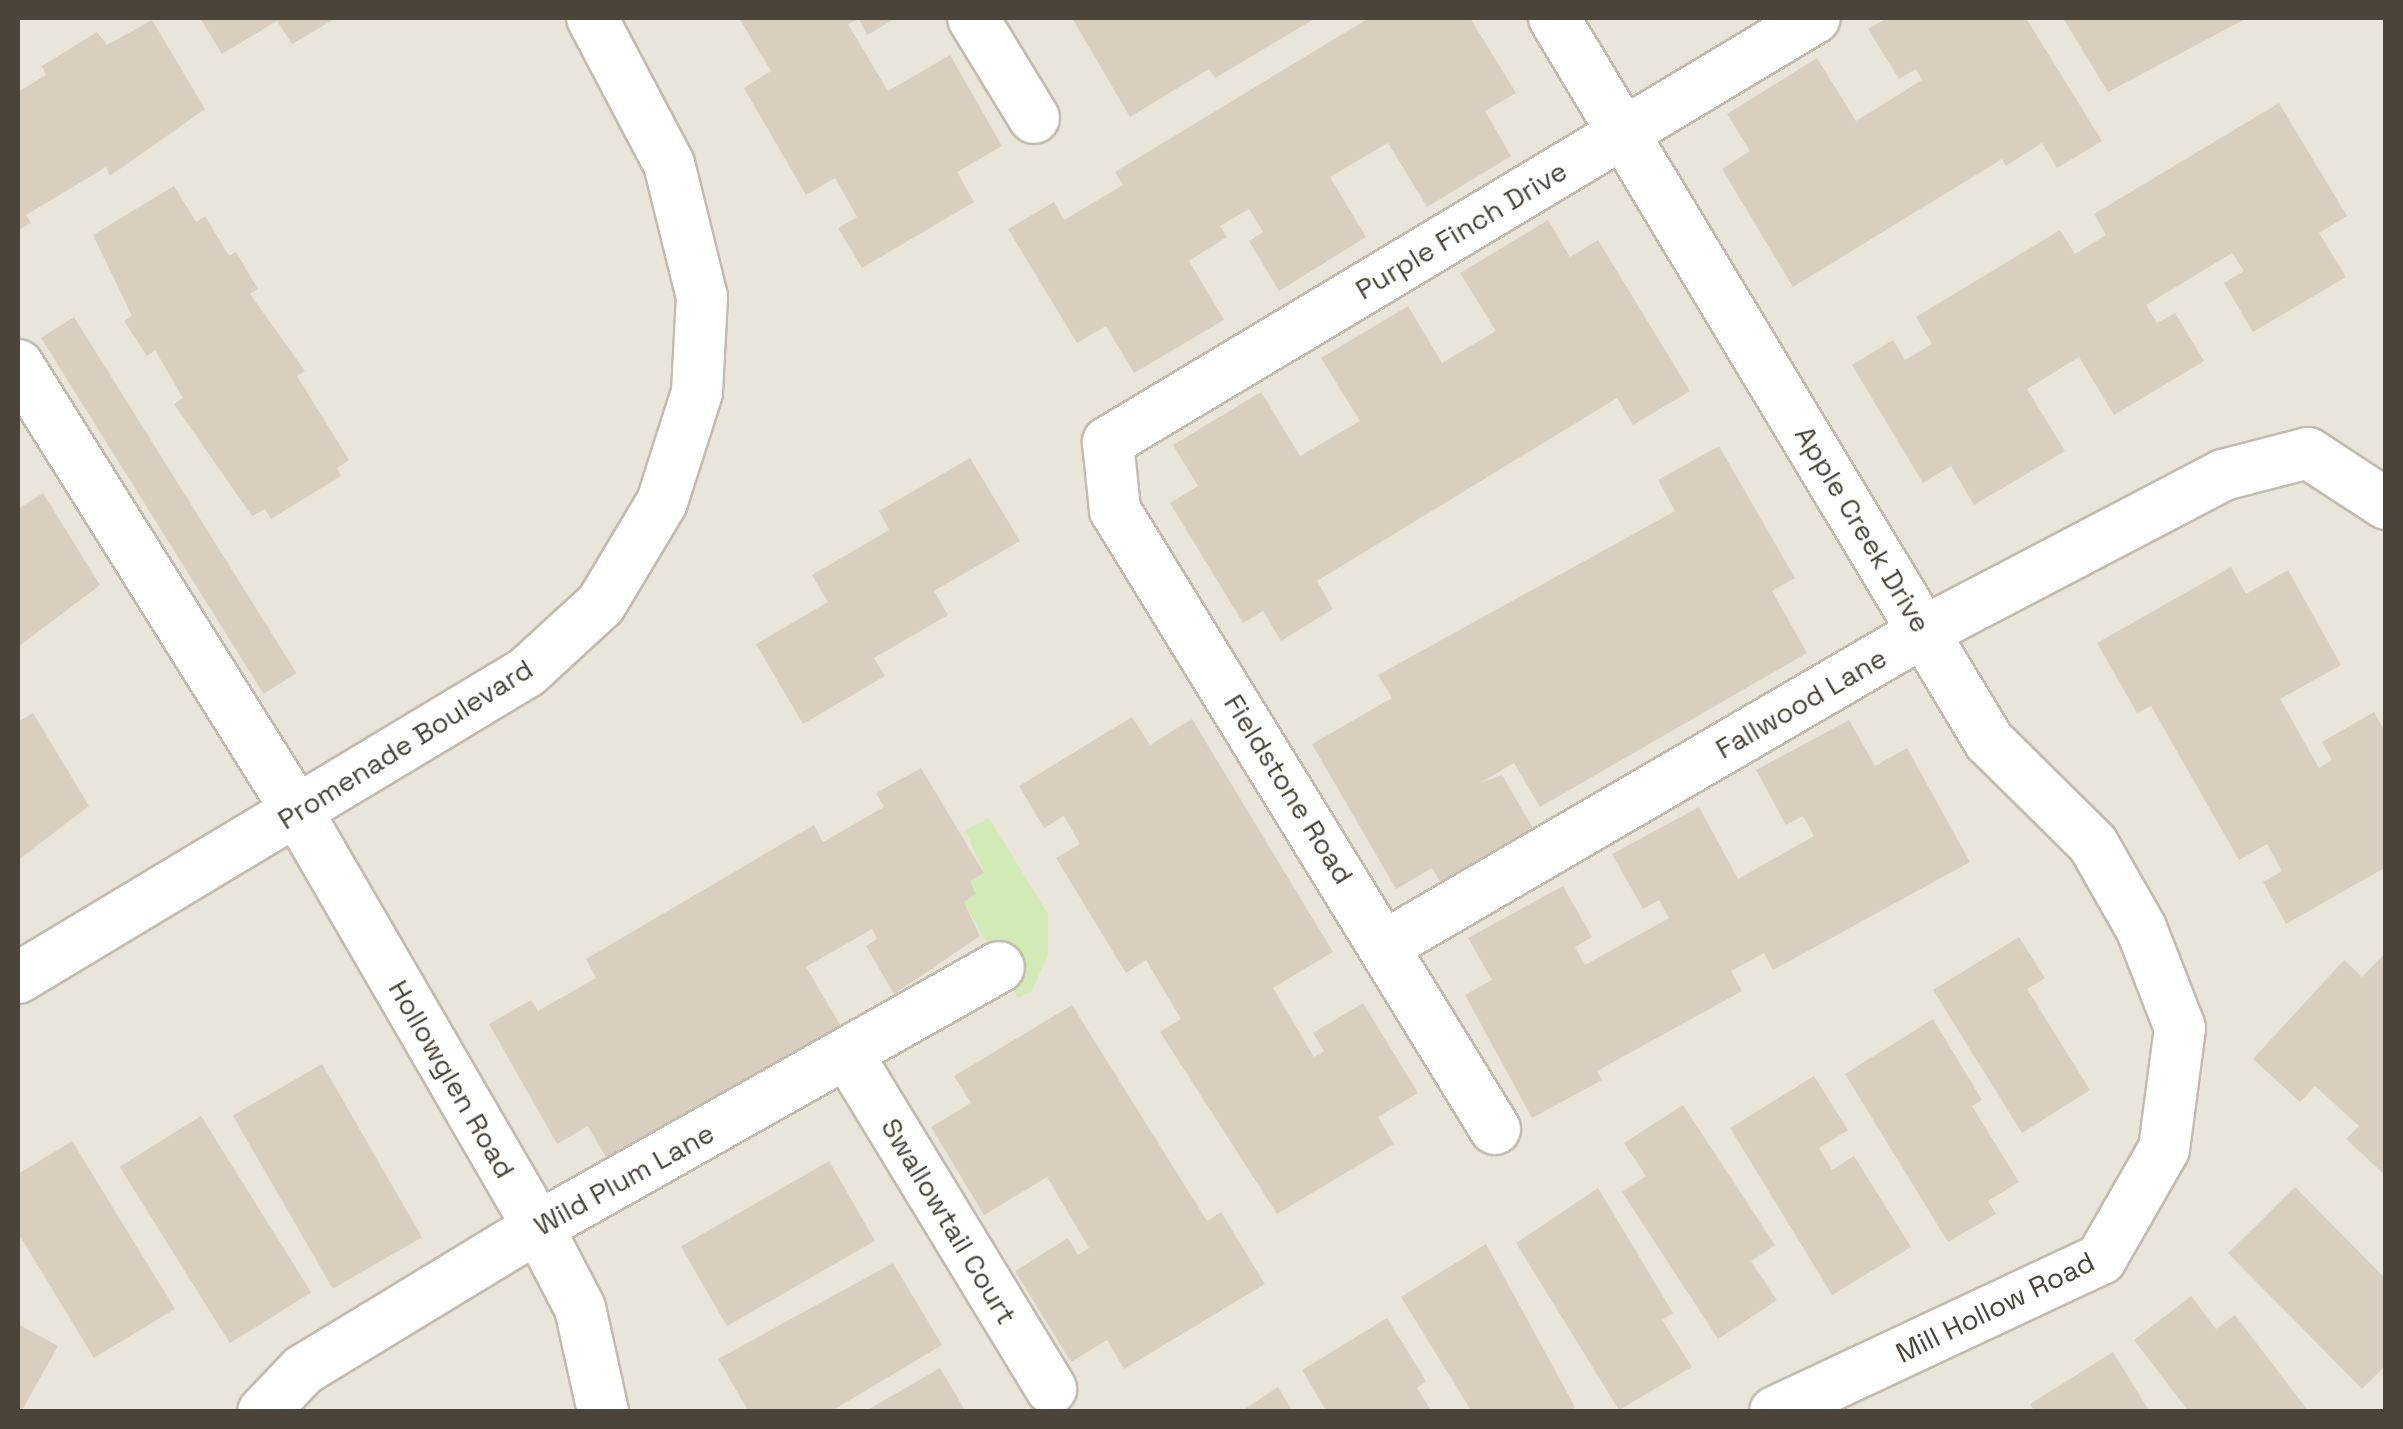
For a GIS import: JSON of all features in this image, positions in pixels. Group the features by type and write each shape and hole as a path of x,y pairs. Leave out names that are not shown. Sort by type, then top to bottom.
{"street":[{"name":"Promenade Boulevard","path":"18,978 527,672 601,604 662,502 698,392 702,297 669,164 592,18"},
{"path":"973,18 1034,118"},
{"name":"Apple Creek Drive","path":"1554,18 1989,741 2092,844 2141,928 2180,1028"},
{"name":"Purple Finch Drive","path":"1108,442 1814,18"},
{"name":"Hollowglen Road","path":"18,365 297,812 538,1227 580,1308 603,1412"},
{"name":"Fieldstone Road","path":"1108,442 1116,510 1386,945 1495,1130"},
{"name":"Fallwood Lane","path":"1386,945 1925,631 2223,475 2308,453 2386,504"},
{"name":"Wild Plum Lane","path":"263,1412 303,1370 538,1227 999,967"},
{"name":"Mill Hollow Road","path":"1775,1412 2102,1259 2164,1149 2180,1028"},
{"name":"Swallowtail Court","path":"847,1053 1051,1390"}],"shaded area":[{"path":"18,18 2385,18 2385,1411 18,1411"}],"green space":[{"path":"989,818 1048,914 1048,955 1031,992 1018,998 964,902 970,881 984,872 965,830"}],"building":[{"path":"200,18 336,18 292,44 277,21 222,54"},
{"path":"739,18 896,18 867,35 859,19 848,24 888,91 950,55 1002,146 957,172 974,202 862,268 838,228 857,217 835,178 806,195 744,88 771,71"},
{"path":"1072,18 1316,18 1215,78 1209,69 1130,117"},
{"path":"1369,18 1470,18 1516,93 1485,111 1511,156 1427,207 1388,143 1330,177 1366,237 1279,291 1249,241 1263,232 1249,209 1220,226 1227,237 1189,261 1224,320 1134,373 1106,326 1077,343 1008,229 1054,202 1064,220 1123,185 1115,172"},
{"path":"1887,18 2026,18 2102,141 2057,168 2042,143 2006,166 2002,159 1793,287 1722,169 1750,151 1727,114 1817,58 1856,121 1922,80 1916,69 1899,79 1868,29"},
{"path":"2063,18 2247,18 2108,92"},
{"path":"152,20 205,109 110,176 106,167 26,215 31,223 18,230 18,92 46,75 42,66 97,32 107,45"},
{"path":"2279,103 2347,216 2319,233 2346,277 2253,332 2224,283 2244,271 2232,253 2146,305 2157,323 2175,313 2204,361 2114,415 2079,357 2027,389 2065,451 1974,505 1951,466 1923,483 1852,365 1893,340 1905,360 1932,344 1916,317 2060,230 2075,254 2106,235 2094,214"},
{"path":"174,186 196,222 205,216 229,256 236,252 258,289 250,294 305,371 297,376 349,460 337,468 341,476 271,519 265,509 252,516 174,404 183,398 155,350 147,356 124,321 132,316 93,235"},
{"path":"1548,220 1570,257 1598,240 1690,391 1633,425 1617,398 1317,581 1333,609 1281,641 1263,611 1243,623 1170,503 1198,486 1173,445 1261,392 1300,456 1360,421 1321,358 1408,306 1442,363 1496,331 1460,273"},
{"path":"74,317 297,673 263,694 41,338"},
{"path":"1719,446 1795,578 1772,591 1807,653 1540,807 1514,763 1480,783 1502,775 1534,830 1441,883 1432,868 1396,889 1312,744 1392,698 1378,675 1675,511 1658,480"},
{"path":"970,458 1020,541 934,591 948,615 874,658 885,676 803,724 756,644 828,602 812,575 889,530 879,511"},
{"path":"43,493 100,585 18,647 18,509"},
{"path":"2231,567 2246,594 2288,570 2341,665 2280,699 2319,768 2332,760 2322,742 2374,712 2386,733 2386,867 2286,924 2263,882 2282,871 2267,844 2239,860 2151,706 2137,713 2097,643"},
{"path":"33,713 89,806 18,860 18,722"},
{"path":"1132,717 1150,745 1192,719 1333,952 1273,988 1314,1057 1324,1051 1313,1033 1363,1003 1418,1093 1378,1117 1394,1144 1277,1214 1160,1032 1181,1019 1146,960 1126,973 1056,858 1080,844 1064,816 1044,828 1019,786"},
{"path":"1849,720 1875,766 1907,748 1970,862 1773,970 1764,953 1731,971 1742,991 1597,1071 1602,1080 1532,1118 1465,995 1492,980 1468,938 1563,886 1592,937 1575,947 1585,965 1669,918 1659,900 1643,909 1612,854 1699,807 1738,879 1814,836 1803,816 1786,825 1756,770"},
{"path":"921,768 984,873 970,881 976,894 964,902 980,936 894,994 866,946 877,939 872,929 806,967 842,1028 608,1161 588,1126 557,1144 489,1024 531,1000 538,1011 596,978 586,959 814,825 823,842 884,807 876,793"},
{"path":"2019,937 2045,978 2027,989 2090,1090 2022,1133 1933,990"},
{"path":"2386,952 2386,1176 2346,1139 2359,1126 2315,1086 2300,1102 2253,1059 2344,960 2362,977"},
{"path":"1072,1005 1207,1221 1221,1212 1265,1284 1124,1369 1107,1340 1071,1362 1015,1271 1068,1238 1078,1255 1089,1248 1047,1177 984,1215 931,1127 971,1103 954,1076"},
{"path":"1933,1019 1982,1100 1972,1106 2019,1182 1988,1201 1996,1214 1948,1242 1845,1074"},
{"path":"322,1064 422,1237 333,1289 233,1116"},
{"path":"1814,1076 1848,1130 1819,1148 1832,1170 1854,1156 1911,1247 1832,1295 1730,1128"},
{"path":"1683,1105 1775,1245 1751,1261 1777,1300 1718,1339 1622,1192 1646,1176 1624,1143"},
{"path":"201,1116 311,1292 230,1343 120,1167"},
{"path":"72,1141 175,1309 94,1358 18,1233 18,1174"},
{"path":"829,1161 875,1241 727,1326 681,1246"},
{"path":"2295,1187 2386,1279 2386,1365 2362,1389 2228,1253"},
{"path":"1598,1188 1673,1313 1662,1320 1692,1367 1619,1410 1516,1243"},
{"path":"1486,1244 1575,1407 1569,1412 1472,1412 1401,1297"},
{"path":"893,1263 942,1345 830,1412 749,1412 718,1359"},
{"path":"2191,1296 2216,1329 2235,1315 2309,1412 2189,1412 2134,1340"},
{"path":"1387,1318 1426,1381 1417,1388 1432,1412 1327,1412 1302,1370"},
{"path":"18,1324 58,1346 21,1412 18,1412"},
{"path":"2113,1352 2150,1412 2035,1412 2030,1404"},
{"path":"940,1368 966,1412 864,1412"},
{"path":"1278,1387 1293,1412 1240,1412"}]}
